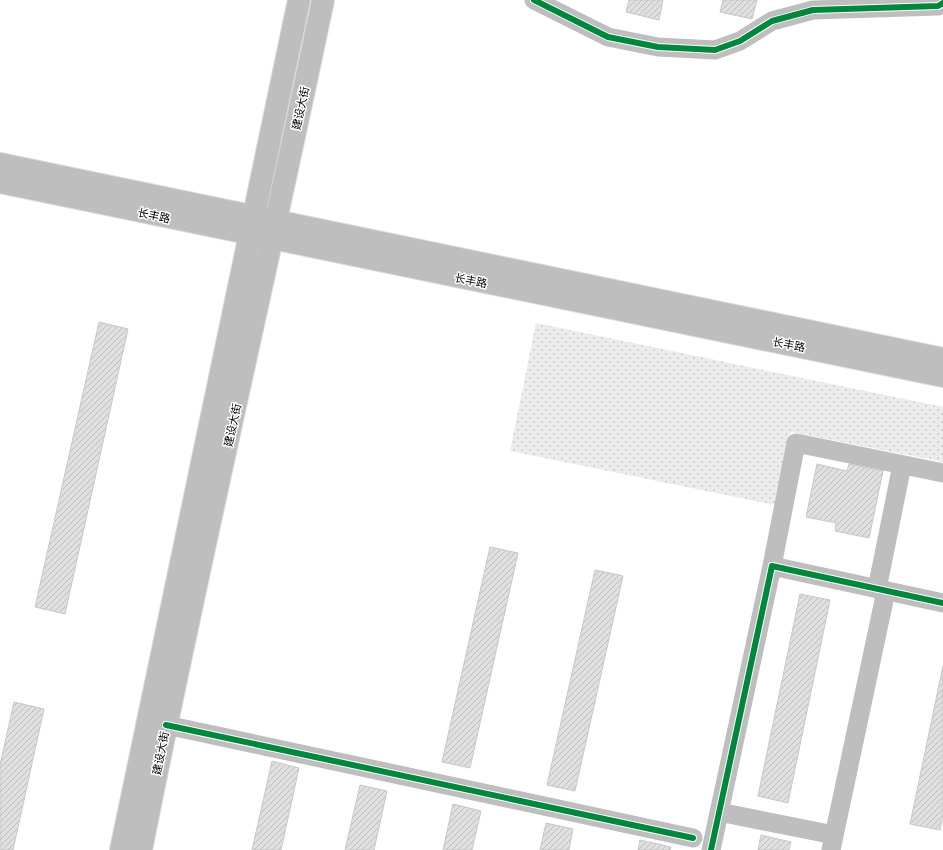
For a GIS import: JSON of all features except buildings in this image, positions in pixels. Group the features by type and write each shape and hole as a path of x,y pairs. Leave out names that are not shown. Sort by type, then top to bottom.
{"main road":[{"name":"建设大街","path":"121,850 299,0"},
{"name":"建设大街","path":"141,850 166,724 275,230 322,0"},
{"path":"0,164 252,226"},
{"name":"长丰路","path":"0,182 275,230 943,376"},
{"path":"275,230 943,359"}],"street":[{"path":"534,0 608,37 658,47 715,50 740,41 772,20 813,10 938,6 943,3"},
{"path":"711,850 772,566 796,443 943,473"},
{"path":"719,812 832,843 882,590 902,465"},
{"path":"772,566 943,603"},
{"path":"166,724 693,838"}],"shaded area":[{"path":"536,323 943,407 943,462 791,432 775,505 510,451"}],"cycle path":[{"path":"534,0 608,37 658,47 715,50 740,41 772,21 813,10 938,6 943,3"},
{"path":"711,850 772,566 943,603"},
{"path":"166,725 693,838"}]}
